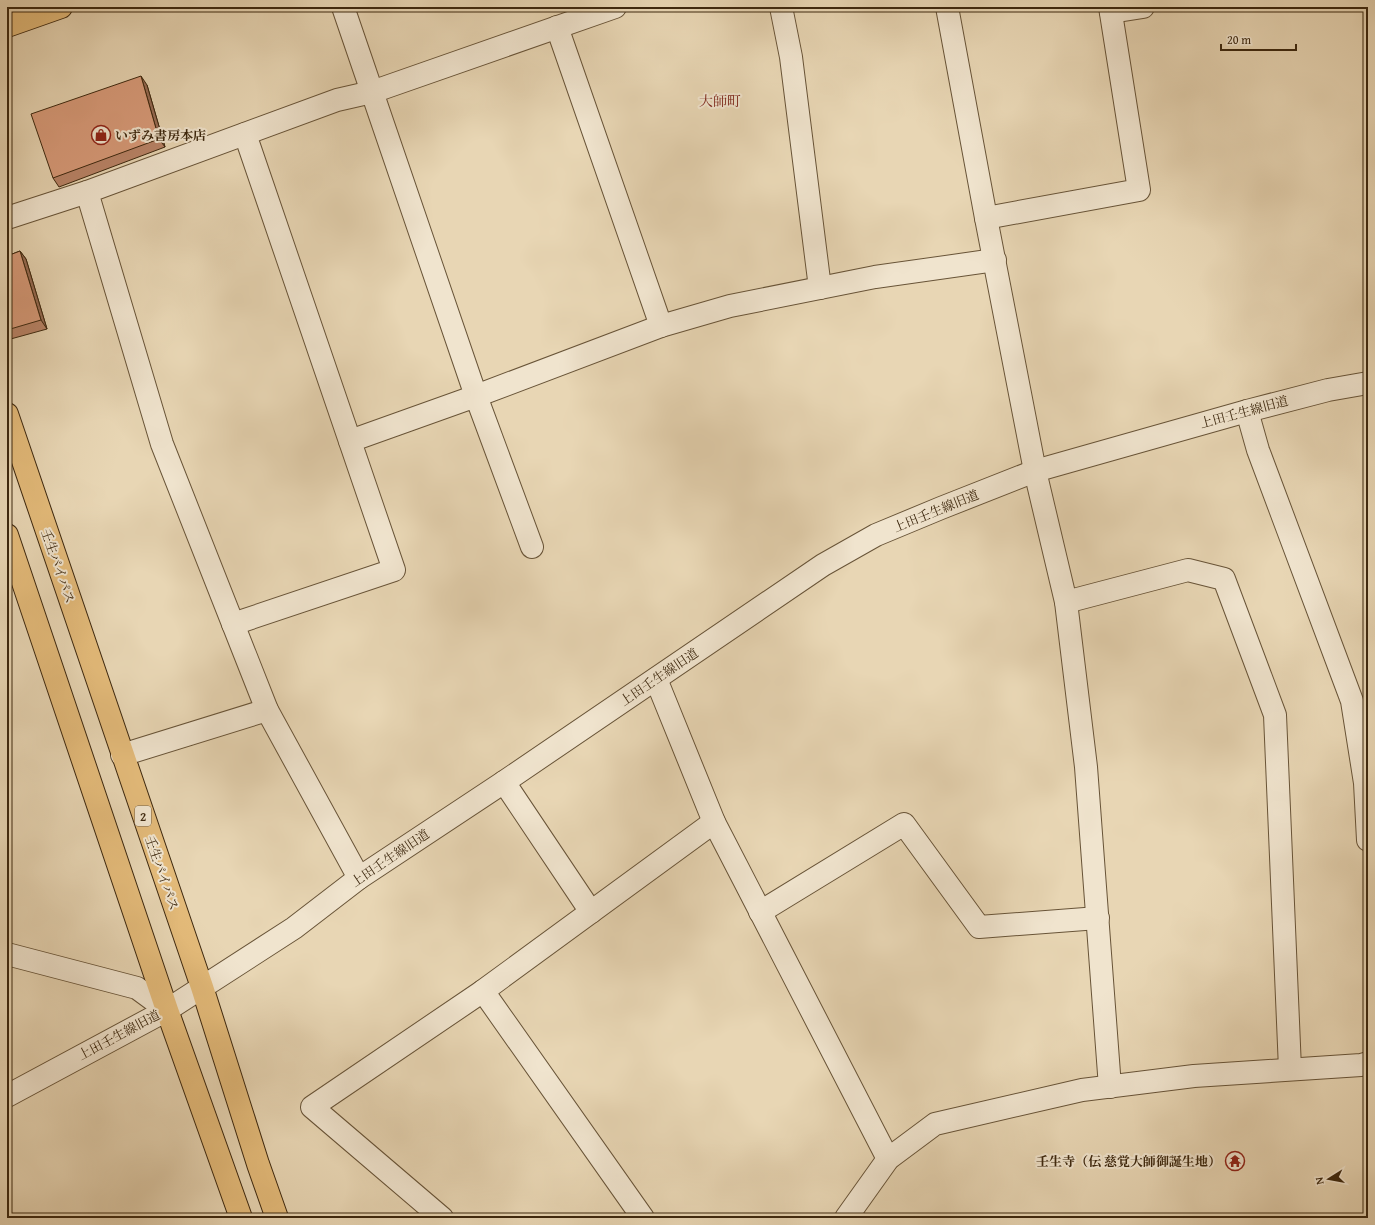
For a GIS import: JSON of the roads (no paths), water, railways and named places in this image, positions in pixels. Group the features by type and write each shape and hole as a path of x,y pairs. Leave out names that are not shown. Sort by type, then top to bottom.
{"main road":[{"path":"7,26 61,7"},
{"name":"壬生バイパス","path":"7,414 202,987 277,1218"},
{"path":"7,535 167,1010 241,1218"}],"street":[{"path":"343,7 476,396 532,547"},
{"path":"7,218 87,192 337,100 372,92 615,7"},
{"path":"781,7 791,57 820,288"},
{"path":"947,7 1035,471 1066,602 1086,767 1110,1087"},
{"path":"986,218 1139,190 1110,10 1144,7"},
{"path":"557,27 661,326"},
{"path":"233,624 394,570 245,134"},
{"path":"87,192 162,444 266,710 359,878"},
{"path":"350,441 476,396 661,326 730,306 875,278 995,260"},
{"name":"上田壬生線旧道","path":"7,1096 167,1010 294,928 359,878 504,782 823,565 876,535 1035,471 1247,411 1328,390 1368,383"},
{"path":"1247,411 1258,450 1352,702 1365,783 1368,840"},
{"path":"1066,602 1188,570 1224,580 1275,715 1290,1069"},
{"path":"656,679 714,822 888,1159"},
{"path":"122,755 266,710"},
{"path":"504,782 591,912"},
{"path":"442,1218 312,1106 482,991 714,822"},
{"path":"760,912 904,824 979,927 1098,918"},
{"path":"7,954 137,988 167,1010"},
{"path":"482,991 643,1218"},
{"path":"846,1218 888,1159 935,1124 1082,1090 1194,1076 1368,1063"}],"place":[{"name":"いずみ書房本店","path":"101,135"},
{"name":"壬生寺（伝 慈覚大師御誕生地）","path":"1235,1161"}],"district":[{"name":"大師町","path":"720,101"}]}
